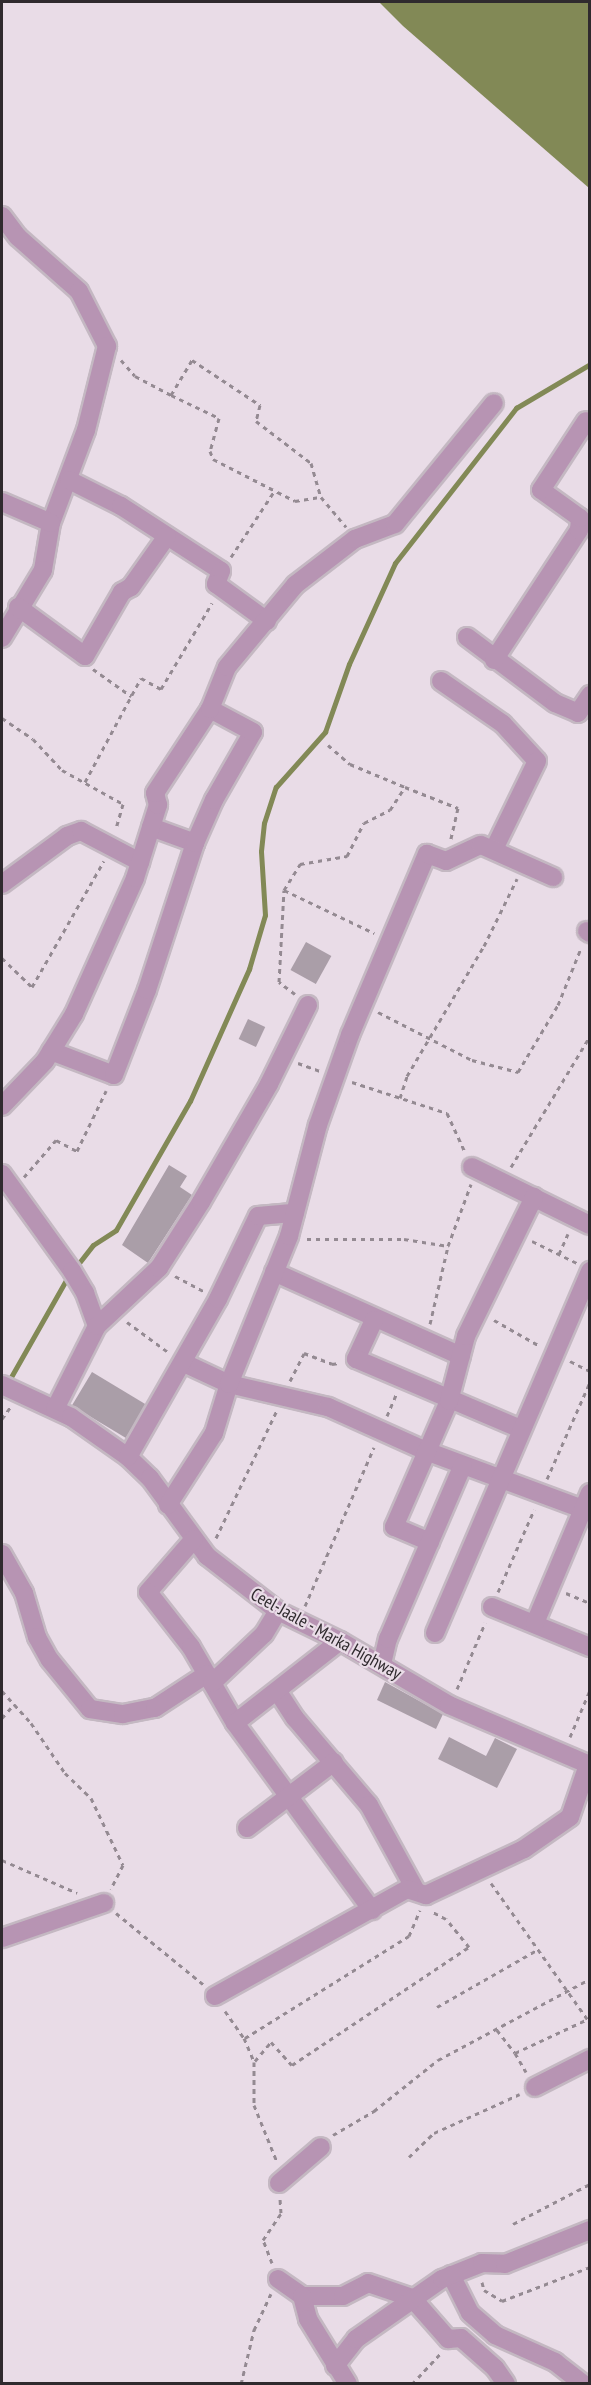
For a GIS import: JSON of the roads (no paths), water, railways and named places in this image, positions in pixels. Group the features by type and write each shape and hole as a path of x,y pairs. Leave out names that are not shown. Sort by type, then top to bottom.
{"street":[{"path":"2,216 18,237 79,291 107,346 69,480 51,523 43,570 2,638"},
{"path":"2,1106 51,1051 74,1014 140,862 158,805 155,793 210,709 227,668 296,585 355,539 395,524 494,404"},
{"path":"494,660 579,530 580,518 541,490 586,421"},
{"path":"69,480 121,506 166,536 267,621"},
{"path":"2,502 51,523"},
{"path":"18,608 85,657 122,592 131,587 166,536"},
{"path":"467,637 494,660 555,703 578,713 590,695"},
{"path":"441,681 502,724 537,761 494,849"},
{"path":"51,1051 114,1075 147,990 195,843 214,800 253,732 210,709"},
{"path":"151,827 195,843"},
{"path":"2,884 67,836 81,831 140,862"},
{"path":"168,1505 214,1433 229,1384 289,1236 336,1077 389,940 427,854 446,861 481,845 553,877"},
{"path":"55,1408 97,1326 159,1268 201,1202 282,1057 308,1005"},
{"path":"474,1168 583,1221"},
{"path":"2,1174 12,1192 86,1293 97,1326"},
{"path":"430,1542 394,1527 448,1401 460,1356 534,1197"},
{"path":"128,1457 184,1363 258,1216 295,1213"},
{"path":"435,1633 553,1353 584,1268"},
{"path":"274,1272 374,1320 460,1356"},
{"path":"374,1320 356,1359 402,1382 521,1429"},
{"path":"184,1363 229,1384 328,1407 382,1429 426,1451 541,1494 586,1501 535,1623"},
{"name":"Ceel-Jaale - Marka Highway","path":"8,1388 55,1408 128,1457 150,1478 207,1556 278,1611 340,1641 450,1705 589,1765"},
{"path":"382,1664 388,1639 463,1465"},
{"path":"194,1539 148,1592 210,1678 235,1723 372,1910"},
{"path":"2,1554 24,1593 37,1637 50,1659 90,1709 123,1714 155,1708 210,1678 264,1634 278,1611"},
{"path":"492,1607 590,1647"},
{"path":"235,1723 278,1692 340,1641"},
{"path":"278,1692 295,1718 369,1805 421,1898"},
{"path":"246,1828 334,1762"},
{"path":"421,1898 524,1849 570,1817 589,1765"},
{"path":"215,1996 314,1937 372,1910 407,1888 421,1898"},
{"path":"2,1938 104,1903"},
{"path":"535,2087 590,2059"},
{"path":"279,2183 321,2147"},
{"path":"335,2366 356,2339 412,2298 451,2275 478,2264 505,2264 590,2230"},
{"path":"451,2275 470,2313 495,2335 555,2362 583,2384"},
{"path":"278,2279 302,2296 344,2296 368,2283 412,2298 448,2339 461,2338 495,2368 506,2384"},
{"path":"302,2296 308,2319 348,2384"}],"waterway":[{"path":"75,1268 93,1245 116,1230 190,1101 249,969 265,915 261,851 264,823 276,787 325,732 349,664 395,563 516,408 590,364"},
{"path":"7,1384 69,1275"}]}
